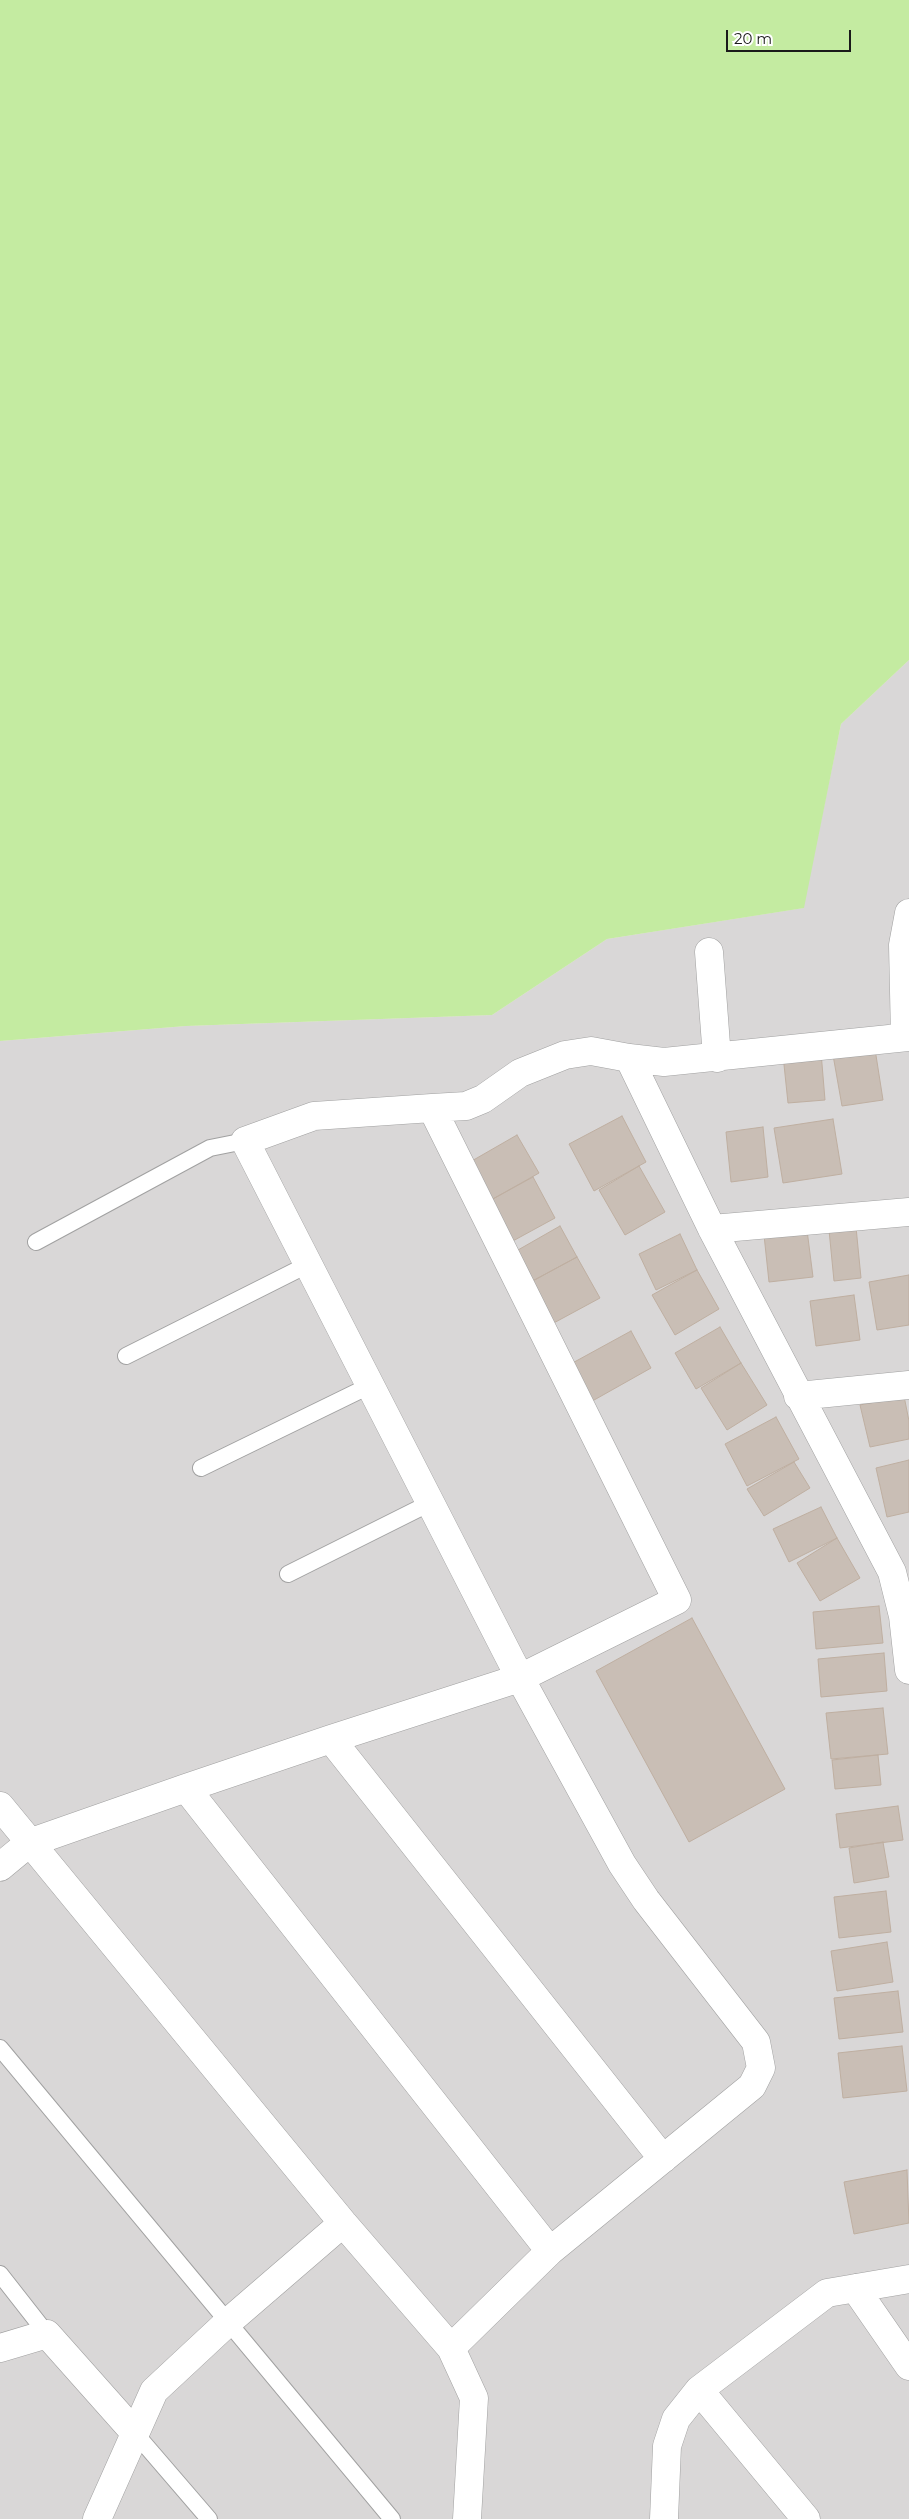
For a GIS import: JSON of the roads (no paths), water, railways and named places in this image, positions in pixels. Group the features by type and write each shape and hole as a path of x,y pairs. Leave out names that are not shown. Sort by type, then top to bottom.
{"street":[{"path":"451,2348 550,2251 752,2086 761,2068 756,2042 646,1900 622,1864 520,1678 307,1265 245,1140 314,1116 466,1106 482,1099 520,1073 565,1055 591,1051 664,1062 907,1037 903,944 909,914"},
{"path":"709,952 717,1058"},
{"path":"628,1058 712,1230 798,1396 900,1571 909,1670"},
{"path":"0,1867 30,1843 186,1788 520,1678 677,1600 432,1108"},
{"path":"712,1230 909,1212"},
{"path":"798,1396 909,1385"},
{"path":"332,1739 664,2159"},
{"path":"186,1788 550,2251"},
{"path":"0,1806 343,2223 451,2348 474,2398 467,2519"},
{"path":"97,2519 154,2391 227,2323 343,2223"},
{"path":"664,2519 667,2446 676,2419 699,2390 827,2293 909,2279"},
{"path":"855,2288 909,2366"},
{"path":"0,2348 47,2334 135,2432"},
{"path":"699,2390 806,2519"}],"lane":[{"path":"36,1242 210,1148 245,1140"},
{"path":"126,1356 307,1265"},
{"path":"201,1468 369,1386"},
{"path":"288,1574 430,1503"},
{"path":"0,2048 392,2519"},
{"path":"0,2274 47,2334"},
{"path":"135,2432 209,2519"}]}
